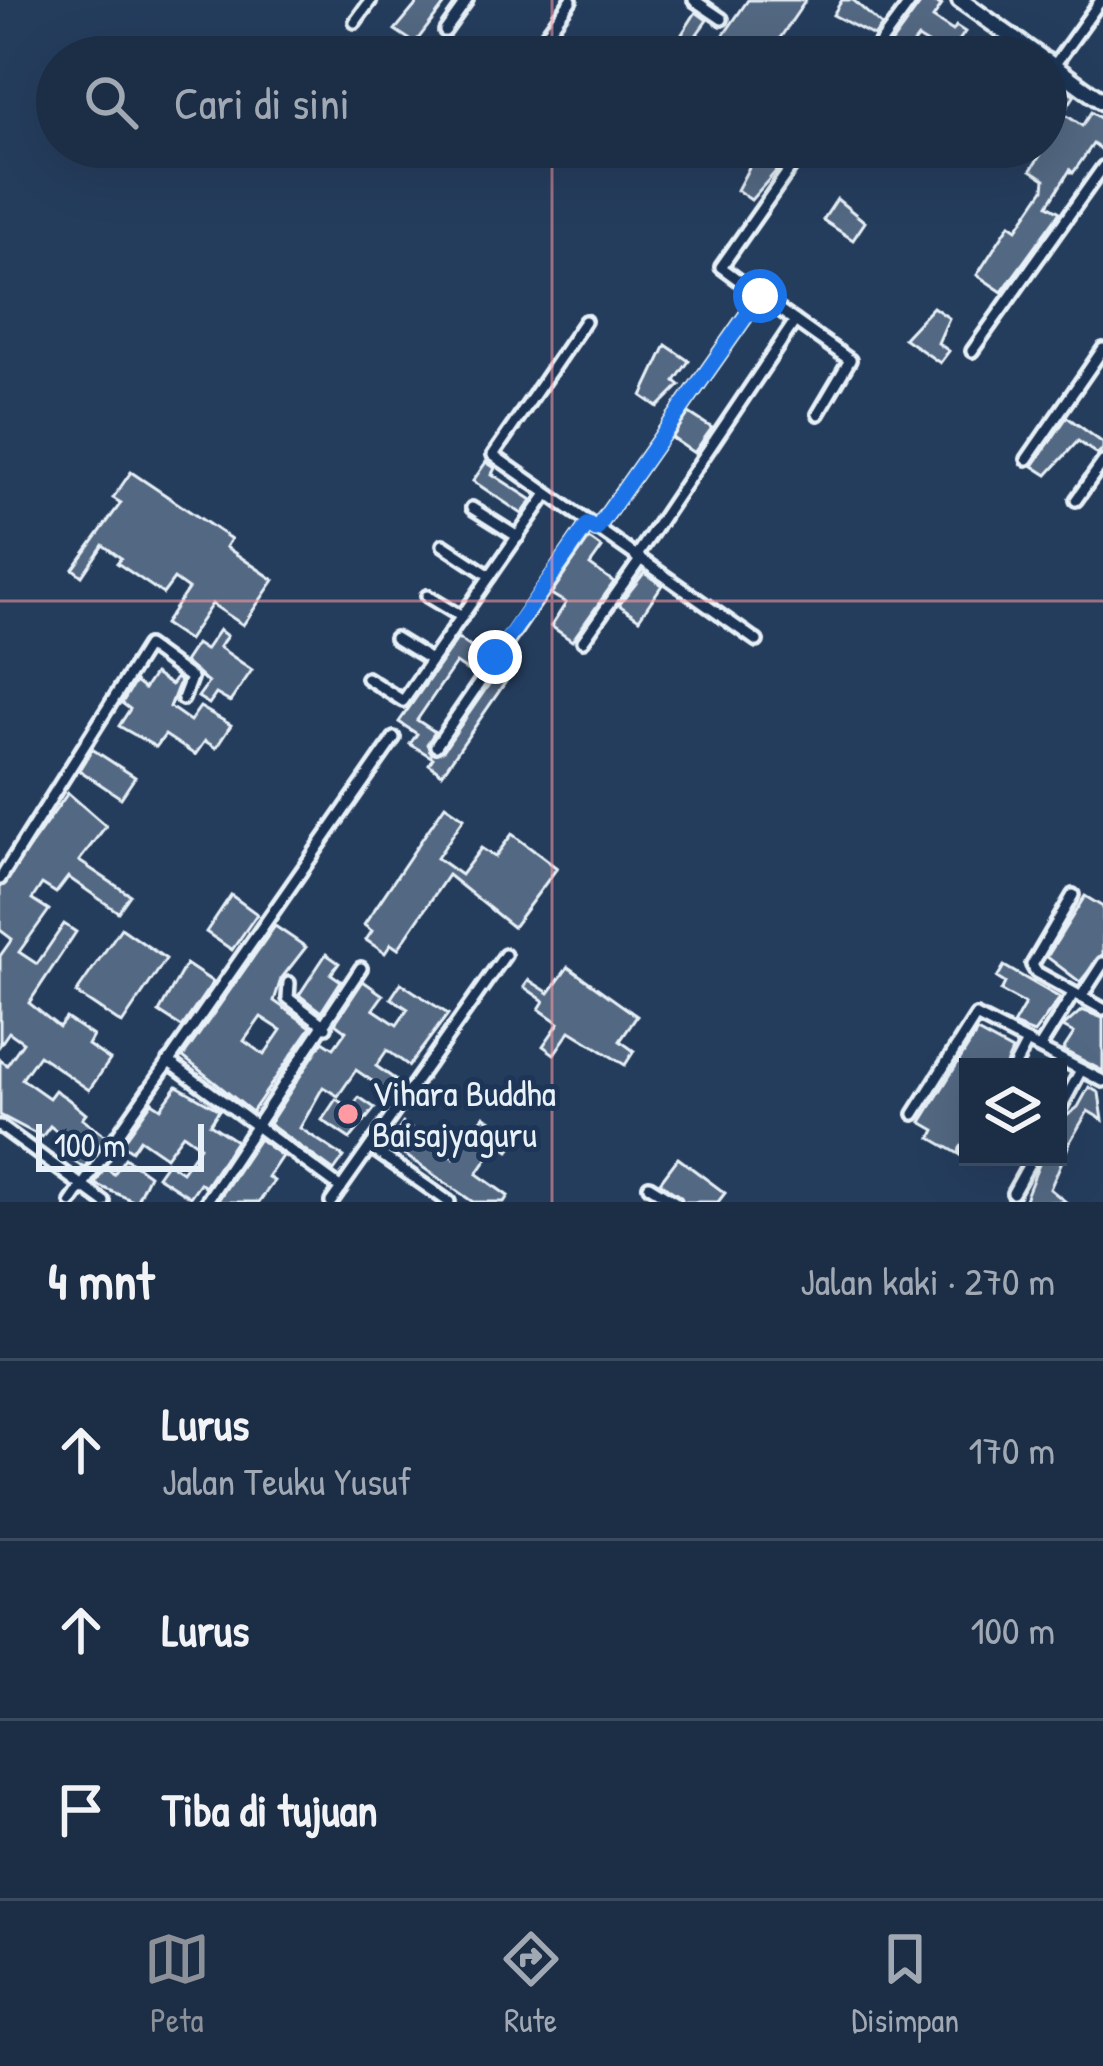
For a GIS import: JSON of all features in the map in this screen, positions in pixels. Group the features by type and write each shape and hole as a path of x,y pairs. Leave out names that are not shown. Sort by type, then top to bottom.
{"main road":[{"path":"960,0 1010,36"},
{"path":"1067,77 1103,102"}],"street":[{"path":"356,22 370,0"},
{"path":"445,31 467,0"},
{"path":"545,36 571,0"},
{"path":"694,0 722,19"},
{"path":"886,36 912,0"},
{"path":"1067,39 1102,0"},
{"path":"973,351 1103,167"},
{"path":"791,168 721,267 850,361 818,413"},
{"path":"436,746 760,296"},
{"path":"585,321 493,455 757,641"},
{"path":"584,641 795,321"},
{"path":"1027,459 1103,349"},
{"path":"1076,500 1103,462"},
{"path":"368,678 403,701 547,494"},
{"path":"472,508 518,536"},
{"path":"442,545 490,576"},
{"path":"427,596 461,617"},
{"path":"394,638 431,660"},
{"path":"0,879 147,646 191,678 183,699"},
{"path":"70,1202 394,737"},
{"path":"1073,895 1032,960 1036,973 1103,1009"},
{"path":"331,1202 505,955"},
{"path":"1040,1047 1103,963"},
{"path":"206,1202 361,968"},
{"path":"289,983 288,998 326,1027"},
{"path":"914,1114 976,1016 1103,1082"},
{"path":"1018,1058 1027,1042"},
{"path":"168,1061 341,1188"},
{"path":"1067,1096 1081,1070"},
{"path":"0,1126 104,1202"},
{"path":"370,1147 449,1202"},
{"path":"1013,1193 1028,1166"},
{"path":"649,1186 675,1202"}],"building":[{"path":"420,0 448,0 420,36 404,36 395,30"},
{"path":"748,0 806,0 781,36 723,36"},
{"path":"842,0 853,0 882,26 874,36 833,15"},
{"path":"923,0 942,5 933,18 953,31 956,26 965,32 962,36 897,36"},
{"path":"696,12 707,20 697,34 700,36 682,34"},
{"path":"1091,112 1103,120 1103,151 1093,144 1073,173 1070,170 1048,205 1060,212 1002,292 977,275 1010,224 1017,229 1044,189 1045,179 1031,170 1067,168 1067,116 1082,126"},
{"path":"749,168 778,169 751,200 737,190"},
{"path":"837,199 865,222 853,240 823,220"},
{"path":"933,307 949,318 938,343 949,351 940,363 904,338"},
{"path":"666,345 689,361 675,381 680,385 658,407 642,396"},
{"path":"689,413 712,428 694,453 672,438"},
{"path":"1067,417 1103,443 1103,449 1098,455 1078,441 1047,475 1033,466"},
{"path":"486,462 495,468 492,474 532,500 522,514 473,481"},
{"path":"131,472 231,539 226,547 274,580 243,625 212,604 188,640 164,624 188,589 174,579 163,594 117,563 121,558 103,545 82,576 73,569 121,503 113,498"},
{"path":"589,539 602,548 590,565 614,582 572,641 551,626 566,603 551,594"},
{"path":"644,573 662,585 639,619 619,605"},
{"path":"219,630 227,636 219,647 252,670 230,702 216,694 209,704 198,697 208,683 184,662 196,644 205,650"},
{"path":"458,638 486,658 474,675 456,663 417,720 435,732 427,744 432,754 443,751 501,667 511,674 442,774 429,764 433,758 410,744 417,734 399,722"},
{"path":"154,674 171,685 176,678 180,681 170,707 190,721 200,707 231,725 216,748 205,741 195,755 165,735 156,747 119,726 130,709 122,703 135,682 144,689"},
{"path":"92,749 135,777 121,798 79,770"},
{"path":"68,793 106,826 79,861 130,895 118,912 68,877 56,893 42,884 32,899 49,910 19,952 37,964 64,924 76,932 29,1003 59,1027 66,1018 93,1036 88,1045 110,1060 89,1090 39,1055 22,1079 49,1098 55,1090 106,1136 84,1168 64,1155 72,1143 50,1126 42,1137 0,1115 0,1060 7,1065 23,1042 9,1032 0,1045 0,956 12,939 0,930 0,888"},
{"path":"445,805 464,818 437,858 461,875 481,848 495,857 512,834 557,868 513,927 448,875 398,949 391,944 385,953 366,940 372,931 364,925"},
{"path":"231,895 257,914 232,950 206,932"},
{"path":"1085,896 1103,907 1103,954 1080,982 1047,957"},
{"path":"275,926 306,947 281,979 274,1001 311,1027 252,1112 183,1057","holes":["261,1017 281,1030 264,1055 244,1041"]},
{"path":"121,928 166,959 122,1024 76,993"},
{"path":"326,954 339,963 331,974 341,981 321,1012 299,995"},
{"path":"186,964 213,982 182,1027 159,1012"},
{"path":"1004,966 1060,998 1034,1033 1013,1025 1025,1004 1001,991 1005,983 997,978"},
{"path":"568,967 637,1016 620,1041 634,1051 625,1065 570,1031 554,1054 543,1046 559,1023 539,1009 544,1001 524,987 529,980 549,993"},
{"path":"363,981 383,995 373,1009 397,1025 408,1009 391,998 401,983 448,1014 409,1066 387,1050 376,1066 396,1080 388,1092 356,1070 338,1096 323,1087 300,1128 344,1157 334,1171 269,1124 323,1041 334,1048 346,1031 335,1023"},
{"path":"1082,1010 1103,1018 1103,1071 1063,1050 1074,1033 1063,1027"},
{"path":"977,1032 1012,1051 1009,1058 961,1058"},
{"path":"959,1061 959,1154 931,1138 935,1130 921,1122"},
{"path":"177,1086 219,1110 210,1124 236,1141 205,1187 200,1183 190,1197 157,1176 167,1162 182,1172 200,1146 183,1134 166,1157 140,1139 132,1151 122,1144 152,1102 161,1108"},
{"path":"1089,1087 1099,1093 1103,1120 1088,1111 1067,1149 1067,1116"},
{"name":"Vihara Buddha Baisajyaguru","path":"359,1097 375,1108 350,1139 322,1120 336,1099 351,1109"},
{"path":"484,1116 517,1140 509,1151 498,1143 477,1174 508,1196 504,1202 473,1202 389,1144 403,1123 454,1158"},
{"path":"259,1139 282,1156 268,1177 274,1181 259,1202 217,1202"},
{"path":"125,1158 149,1175 136,1202 95,1184 105,1168 114,1174"},
{"path":"678,1158 725,1193 718,1202 684,1202 660,1182"},
{"path":"1038,1166 1060,1166 1050,1189 1066,1202 1025,1199"}],"place":[{"name":"Vihara Buddha Baisajyaguru","path":"348,1114"}],"route":[{"path":"495,657 588,524 596,530 760,296"}]}
